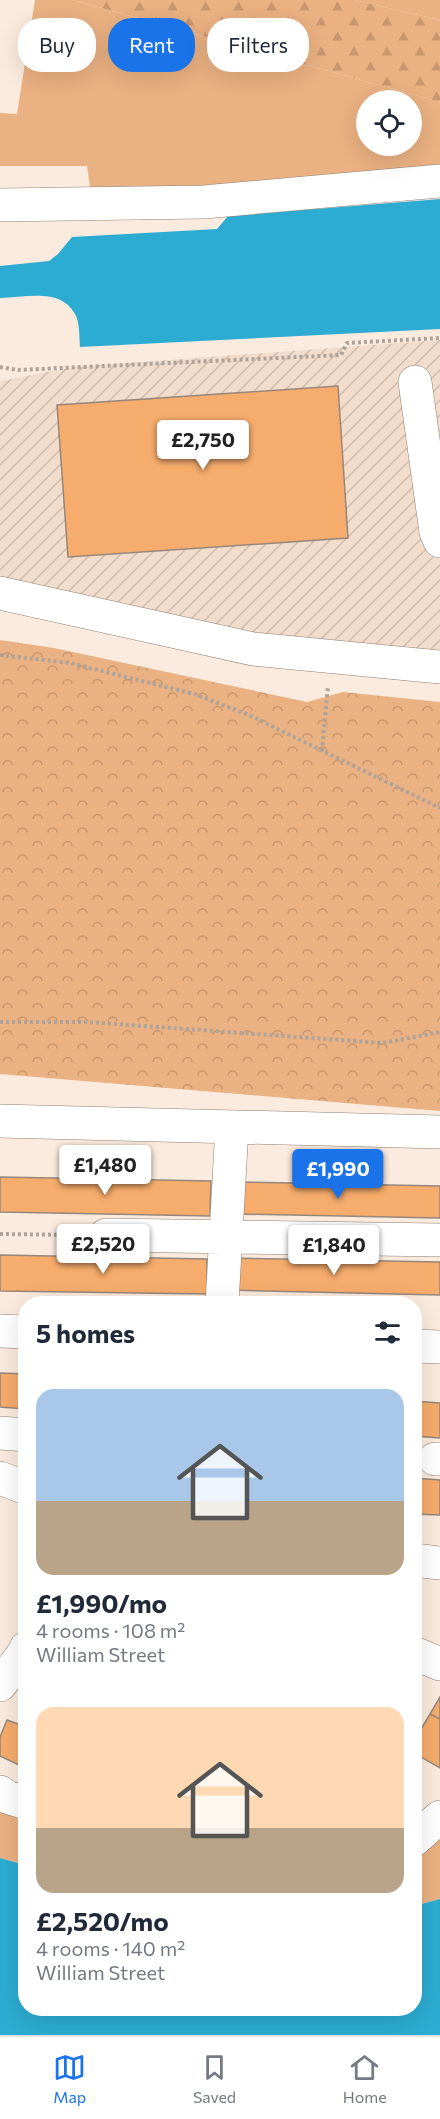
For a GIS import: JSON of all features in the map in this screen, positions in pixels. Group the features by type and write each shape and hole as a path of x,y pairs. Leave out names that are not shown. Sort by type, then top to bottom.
{"street":[{"path":"0,205 204,202 440,181"},
{"path":"415,382 436,532 440,541"},
{"path":"0,593 253,649 440,667"},
{"path":"0,1121 440,1132"},
{"path":"222,1296 232,1127"},
{"path":"106,1235 440,1240"},
{"path":"0,1330 18,1331"},
{"path":"422,1346 440,1347"},
{"path":"0,1433 18,1434"},
{"path":"0,1478 18,1485"},
{"path":"422,1561 440,1563"},
{"path":"422,1656 440,1664"},
{"path":"0,1685 18,1661"},
{"path":"0,1792 18,1800"},
{"path":"422,1833 440,1817"}],"path":[{"path":"0,367 18,370 341,355 346,343 440,338"},
{"path":"0,655 70,663 194,694 249,715 440,808"},
{"path":"322,751 330,656"},
{"path":"0,1022 87,1022 382,1043 440,1032"},
{"path":"0,1234 106,1235"}],"shaded area":[{"path":"440,340 440,682 248,666 0,608 0,381 74,367"}],"green space":[{"path":"35,0 73,0 138,18 108,18 108,72 195,72 195,34 207,37 207,72 309,72 309,66 397,90 356,90 356,156 422,156 422,97 440,102 440,167 91,194 87,166 0,166 0,113 17,114 24,72 96,72 96,18 32,18"},
{"path":"73,0 354,0 440,20 440,102 422,97 422,90 397,90 309,66 309,18 207,18 207,37 195,34 195,18 138,18"},
{"path":"354,0 440,0 440,20"},
{"path":"0,640 54,648 307,702 343,692 440,702 440,1111 0,1074"},
{"path":"0,1797 18,1806 18,1863 0,1858"},
{"path":"440,1837 440,1899 422,1904 422,1849"}],"water":[{"path":"440,199 440,329 80,347 77,317 60,300 41,296 0,298 0,266 49,261 72,237 217,229 228,216"},
{"path":"0,1858 18,1863 18,2016 422,2016 422,1904 440,1899 440,2035 0,2035"}],"building":[{"path":"338,386 348,538 68,557 57,405"},
{"path":"0,1177 211,1181 210,1216 0,1212"},
{"path":"237,1182 440,1186 440,1218 236,1214"},
{"path":"0,1255 207,1259 207,1294 0,1291"},
{"path":"228,1258 440,1262 440,1295 227,1290"},
{"path":"0,1373 18,1374 18,1408 0,1407"},
{"path":"422,1402 440,1403 440,1438 422,1437"},
{"path":"422,1479 440,1480 440,1515 422,1514"},
{"path":"440,1697 440,1719 430,1714"},
{"path":"430,1714 440,1719 440,1768 422,1758 422,1728"},
{"path":"7,1720 18,1724 18,1765 0,1756 0,1737"}]}
